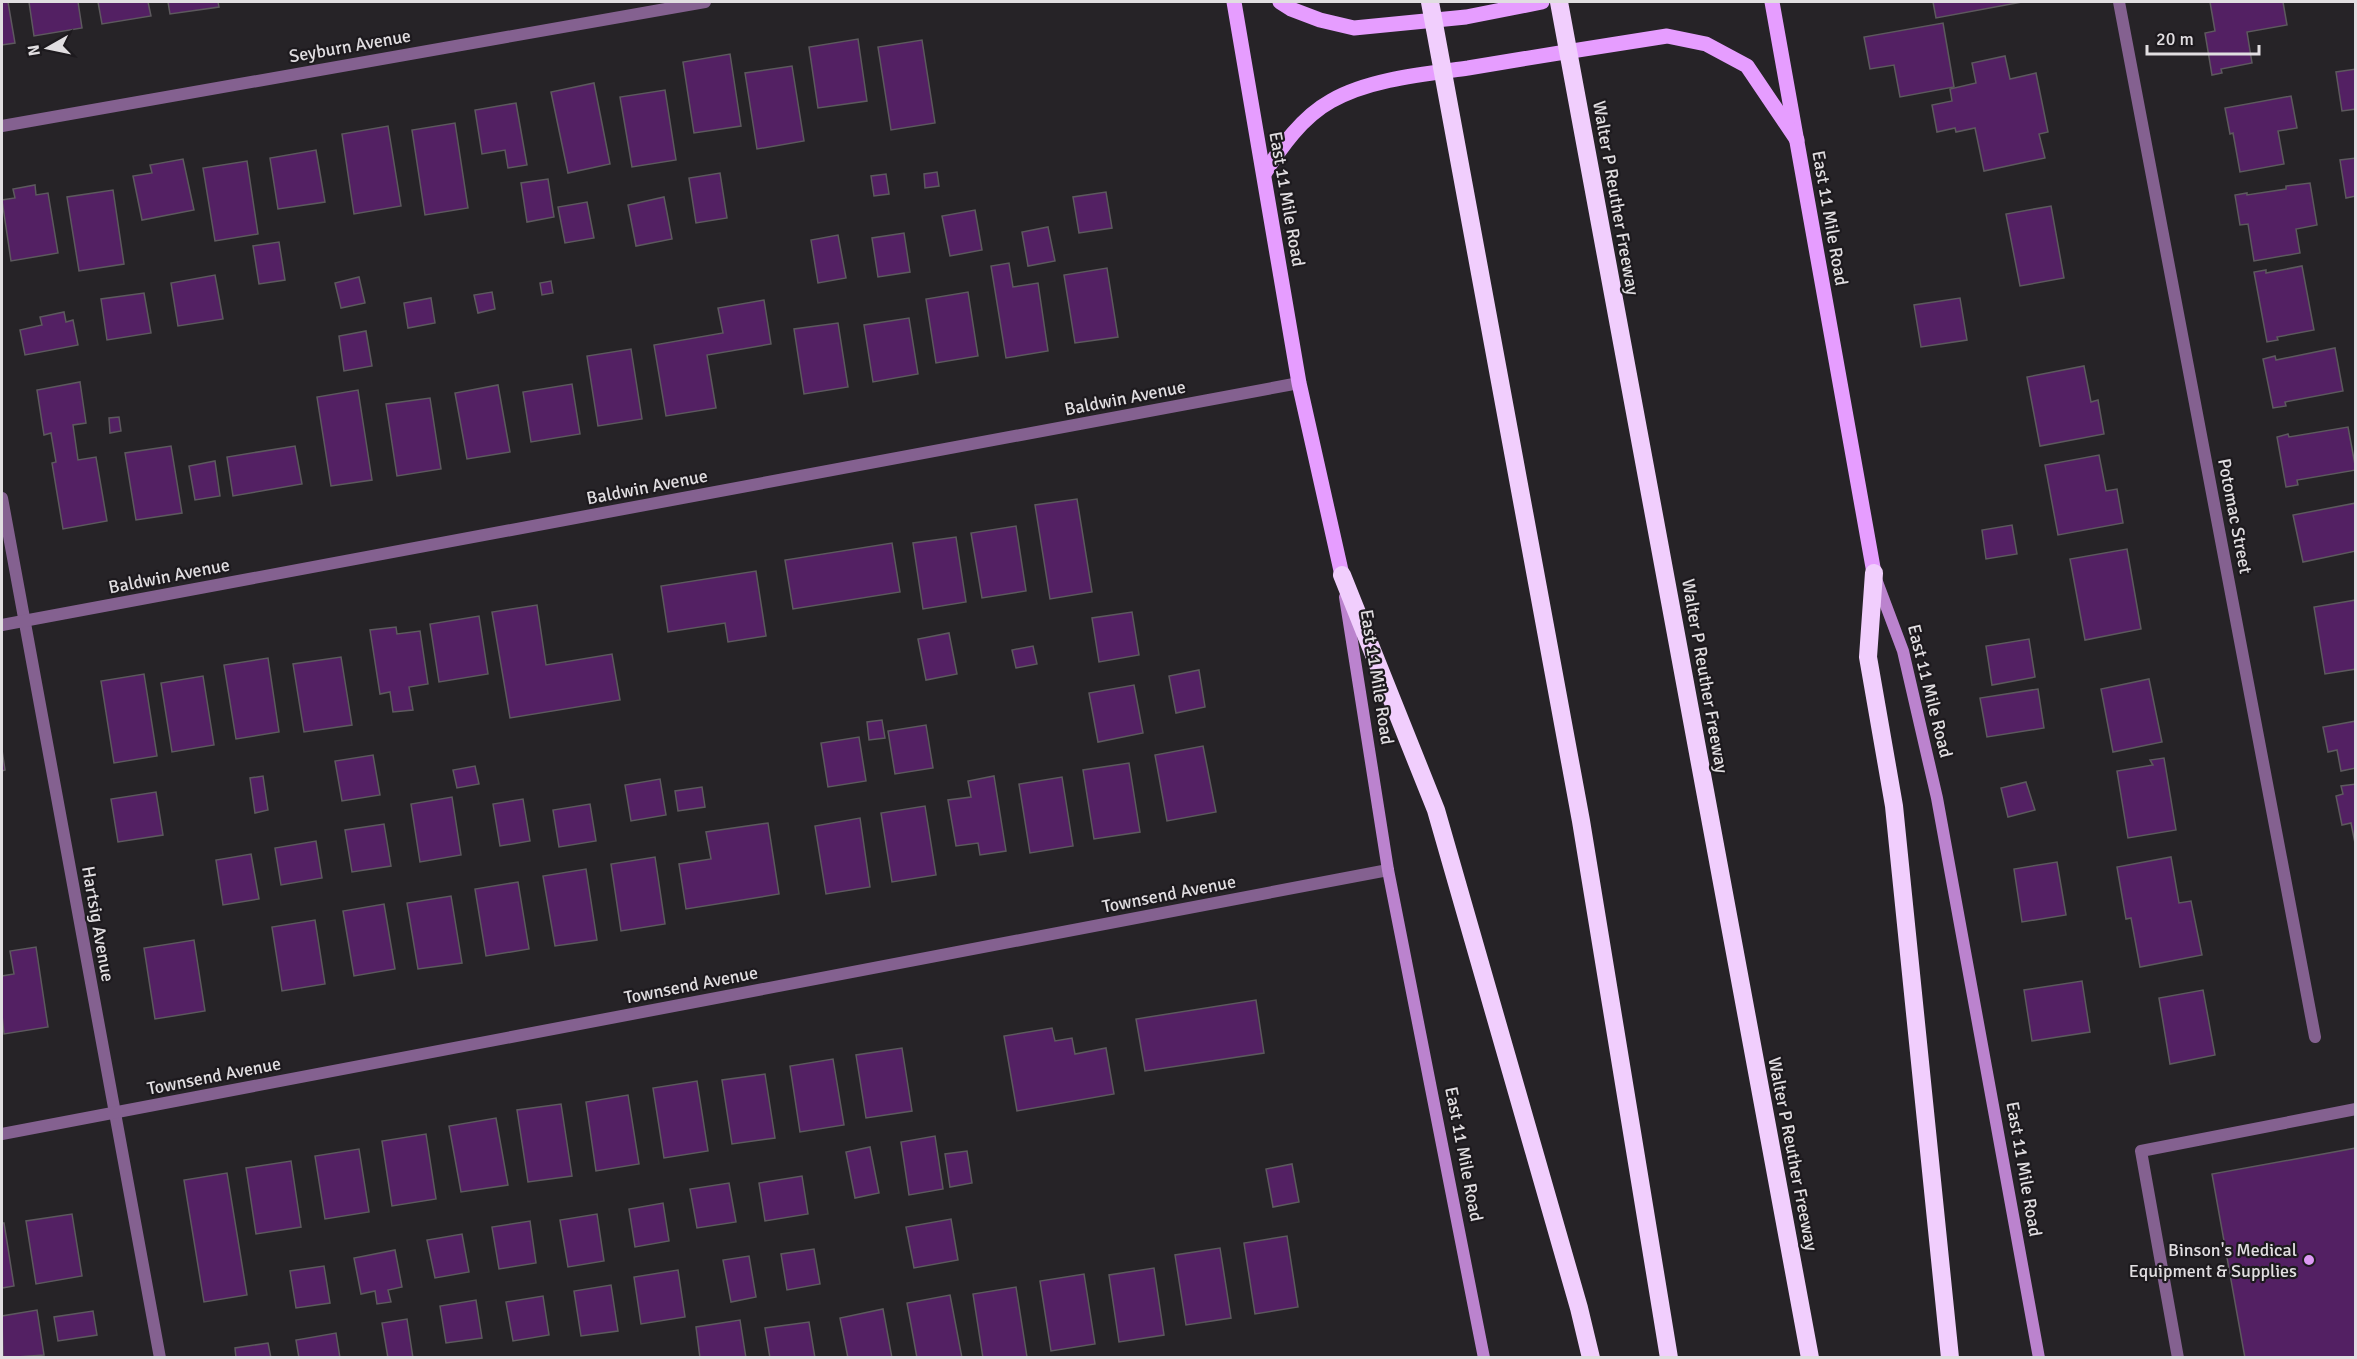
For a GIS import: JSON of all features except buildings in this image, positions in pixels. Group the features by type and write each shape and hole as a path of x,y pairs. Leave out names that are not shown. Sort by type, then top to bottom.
{"highway":[{"path":"1430,2 1581,820 1669,1358"},
{"name":"Walter P Reuther Freeway","path":"1559,2 1810,1358"},
{"path":"1874,573 1868,657 1894,806 1950,1358"},
{"path":"1342,575 1436,810 1591,1358"}],"main road":[{"name":"East 11 Mile Road","path":"1234,2 1299,383 1342,575 1388,870 1484,1358"},
{"path":"1285,5 1320,20 1354,28 1466,17 1542,2"},
{"name":"East 11 Mile Road","path":"1772,2 1874,573 1903,651 1936,798 2039,1358"},
{"path":"1263,174 1282,146 1303,124 1330,101 1358,89 1404,78 1667,36 1706,44 1747,66 1797,140"}],"street":[{"name":"Seyburn Avenue","path":"2,126 705,2"},
{"name":"Potomac Street","path":"2120,2 2315,1037"},
{"name":"Baldwin Avenue","path":"2,625 1299,383"},
{"name":"Hartsig Avenue","path":"2,498 160,1358"},
{"name":"Townsend Avenue","path":"2,1134 1388,870"},
{"path":"2178,1358 2141,1151 2355,1109"}],"place":[{"name":"Binson's Medical Equipment & Supplies","path":"2309,1260"}]}
